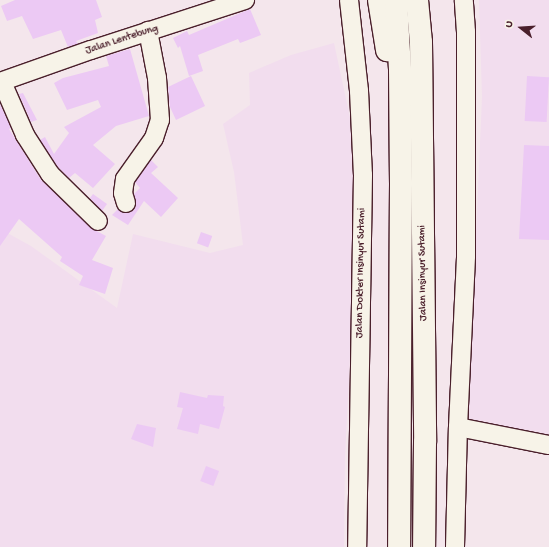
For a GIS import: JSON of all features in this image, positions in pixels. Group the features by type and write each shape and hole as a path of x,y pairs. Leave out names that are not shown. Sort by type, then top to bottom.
{"highway":[{"path":"379,0 390,69 401,183"},
{"name":"Jalan Insinyur Sutami","path":"396,0 400,70 401,183 399,547"},
{"name":"Jalan Insinyur Sutami","path":"417,0 421,50 425,434 424,547"}],"street":[{"name":"Jalan Lentebung","path":"1,82 148,31 245,0"},
{"name":"Jalan Dokter Insinyur Sutami","path":"349,0 359,91 363,175 357,547"},
{"path":"455,547 458,427 466,256 466,32 464,0"},
{"path":"126,203 124,193 125,179 154,138 158,131 160,120 157,78 148,31"},
{"path":"1,82 25,135 50,174 98,221"},
{"path":"458,427 549,445"}],"shaded area":[{"path":"479,0 549,0 549,438 468,422 482,97"},
{"path":"334,43 355,141 355,261 345,456 344,547 0,547 0,229 31,246 117,308 133,234 210,253 243,245 234,172 223,124 250,105 249,73 291,55"}],"building":[{"path":"15,0 96,0 102,17 95,20 98,33 76,41 78,44 68,47 61,30 33,39 22,16 7,21 1,6"},
{"path":"250,9 261,35 240,43 238,39 198,55 203,71 189,76 180,46 178,48 173,38 187,31 189,35"},
{"path":"130,49 149,116 116,126 93,145 115,164 93,188 75,173 69,178 58,167 40,140 45,137 54,154 69,133 64,127 101,107 98,100 67,110 54,83 63,78 109,66 106,56"},
{"path":"191,76 205,106 176,120 170,107 168,87"},
{"path":"527,76 549,77 547,122 525,121"},
{"path":"23,93 37,120 31,122 19,94"},
{"path":"0,104 11,128 9,129 41,180 91,228 106,236 92,260 113,268 105,294 79,285 83,276 60,261 62,257 19,219 0,246"},
{"path":"524,145 549,146 549,240 519,239"},
{"path":"151,160 158,167 151,173 178,198 161,217 144,201 128,225 112,215 118,209 124,213 129,213 134,210 136,205 134,194 140,188 135,182"},
{"path":"93,194 107,204 102,211 90,198"},
{"path":"201,232 212,236 208,247 197,243"},
{"path":"180,392 207,398 208,395 224,396 223,406 225,407 219,429 200,424 198,434 177,429 183,408 177,407"},
{"path":"137,424 156,428 153,447 131,439"},
{"path":"206,466 219,471 213,486 200,481"}]}
